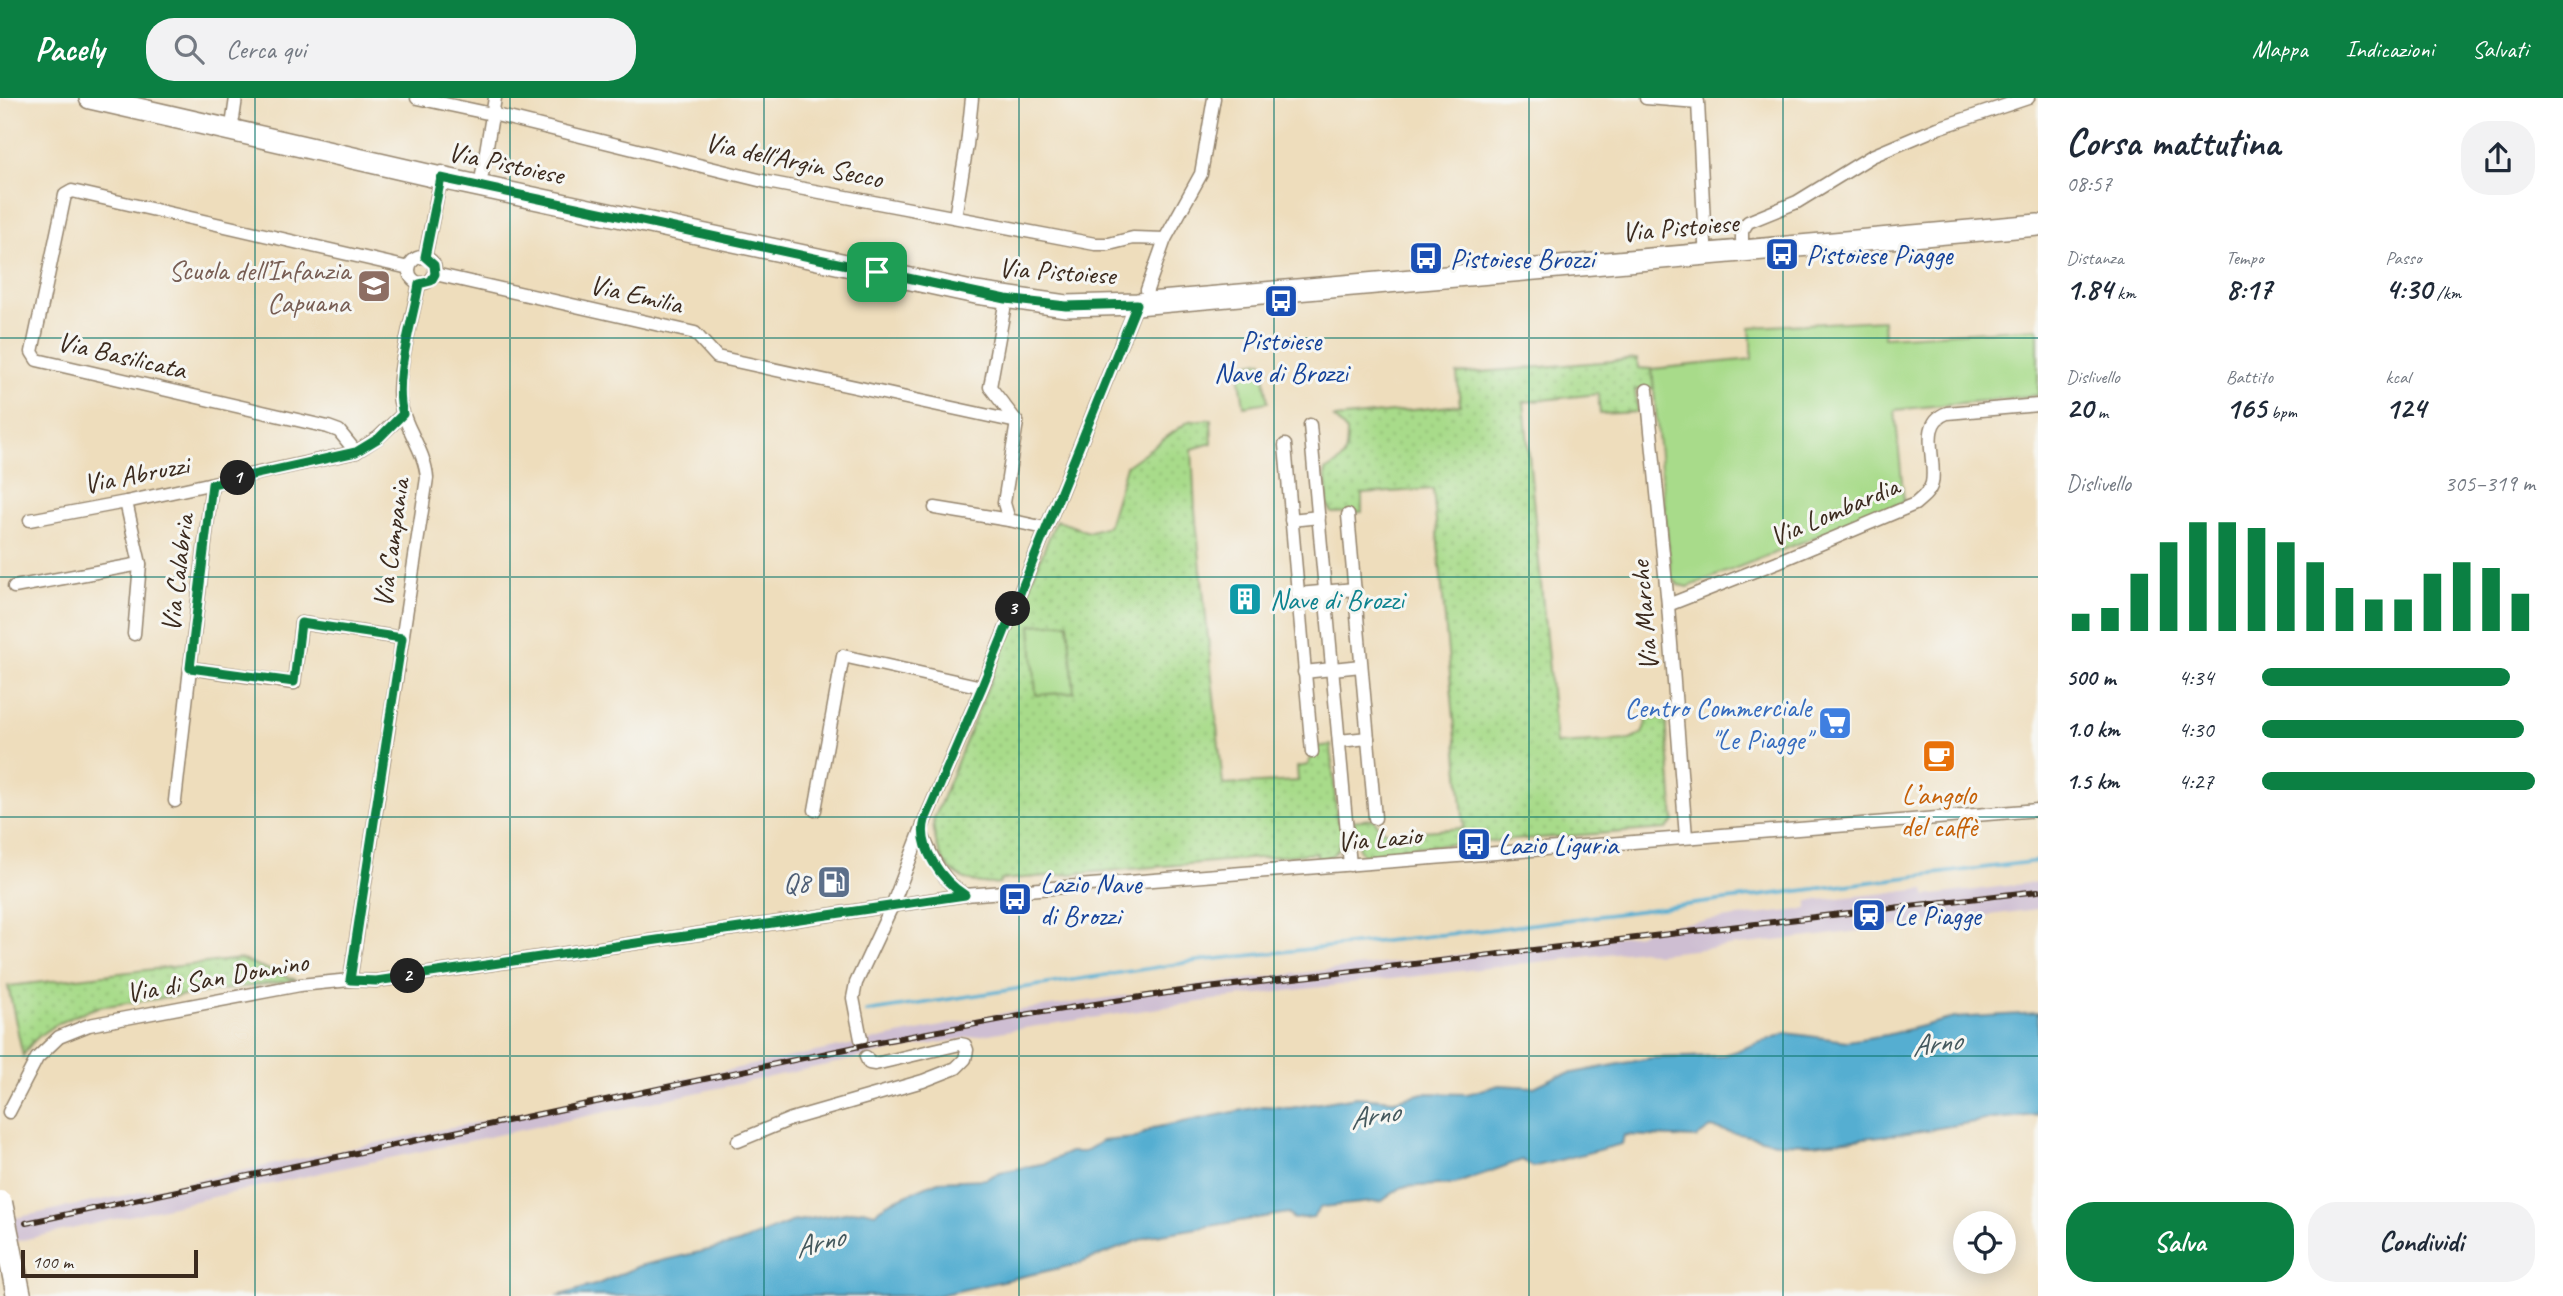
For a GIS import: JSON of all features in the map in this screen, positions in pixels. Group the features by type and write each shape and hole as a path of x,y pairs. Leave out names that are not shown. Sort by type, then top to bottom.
{"highway":[{"path":"0,1203 19,1296"}],"main road":[{"name":"Via Pistoiese","path":"90,98 442,173 1006,299 1066,306 1705,243 2038,214"},
{"name":"Via Pistoiese","path":"133,98 235,108 291,134 442,173 482,175 1007,288 1066,294 1142,297 2038,225"}],"street":[{"name":"Via dell'Argin Secco","path":"417,98 767,182 1095,244 1133,239 1165,239"},
{"path":"482,175 495,98"},
{"path":"955,217 972,98"},
{"path":"861,1039 853,998 856,984 892,906 1165,239 1201,174 1214,98"},
{"path":"1646,98 1698,102 1705,243"},
{"path":"1742,240 1743,227 1748,222 1797,202 1872,156 1938,128 2028,98"},
{"path":"425,257 442,173"},
{"name":"Via Basilicata","path":"356,452 339,431 328,427 37,360 32,352 65,195 68,192 409,268"},
{"path":"425,257 434,265 435,274 431,281 419,284 410,276 409,268 416,258 425,257"},
{"name":"Via Emilia","path":"435,274 695,333 717,357 1017,422"},
{"name":"Via Campania","path":"350,980 427,478 423,457 403,414 400,401 400,382 419,284"},
{"path":"1006,299 990,387 1017,422 1004,503 1009,520"},
{"name":"Via Marche","path":"1647,390 1668,605 1686,837"},
{"name":"Via Lombardia","path":"1668,605 1789,558 1915,504 1932,484 1931,427 1942,414 2038,405"},
{"name":"Via Abruzzi","path":"30,520 356,452 379,438 403,414"},
{"path":"1310,425 1350,864"},
{"path":"1285,444 1312,752"},
{"name":"Via Calabria","path":"174,801 212,484"},
{"path":"126,502 139,564 134,634"},
{"path":"935,508 1045,528"},
{"path":"1348,514 1375,818"},
{"path":"1291,520 1319,517"},
{"path":"14,587 139,564"},
{"path":"1298,594 1355,589"},
{"name":"Via Calabria","path":"190,668 294,682 301,623 402,638"},
{"path":"815,810 843,656 982,687"},
{"path":"1304,672 1361,666"},
{"path":"1339,741 1368,738"},
{"name":"Via Lazio","path":"892,906 965,895 2038,810"},
{"path":"921,832 942,876 965,895"},
{"name":"Via di San Donnino","path":"9,1112 37,1058 59,1037 89,1025 300,985 350,980 376,981 892,906"},
{"path":"738,1141 790,1119 923,1081 956,1068 965,1059 967,1050 965,1045 960,1044 875,1064 868,1060"}],"shaded area":[{"path":"2038,882 2038,909 1656,954 1642,950 1227,998 1017,1029 892,1051 324,1172 0,1245 0,1221 1014,1011 1224,982 1640,934 1651,927 1808,909 1808,901 1925,889 1926,896"}],"green space":[{"path":"1883,320 1884,337 2038,328 2038,395 1895,410 1904,502 1688,587 1679,585 1671,577 1652,369 1752,359 1750,327"},
{"path":"1637,359 1638,368 1652,369 1654,388 1635,390 1638,412 1600,414 1598,394 1524,402 1556,744 1630,740 1642,734 1647,719 1666,719 1674,821 1666,829 1401,848 1401,854 1364,856 1357,839 1340,841 1335,853 1322,859 1317,859 1317,853 1001,880 999,884 970,881 950,869 943,860 938,849 933,821 1056,520 1088,532 1108,526 1126,466 1189,421 1211,419 1212,443 1192,449 1195,510 1223,785 1298,781 1297,767 1308,765 1315,747 1331,745 1337,822 1374,819 1382,830 1395,833 1464,828 1433,489 1362,494 1362,512 1332,513 1328,506 1325,471 1344,456 1347,440 1347,432 1334,418 1460,405 1457,374"},
{"path":"1262,361 1268,402 1244,406 1238,365"},
{"path":"1068,623 1074,692 1036,695 1031,625"},
{"path":"240,959 296,980 98,1007 46,1031 23,1056 8,986"}],"water":[{"name":"Arno","path":"2038,1013 2038,1115 1813,1144 1780,1143 1711,1128 1696,1138 1624,1135 1622,1144 1533,1167 1522,1160 1455,1184 1402,1187 1382,1201 1321,1207 1313,1217 1293,1219 1288,1213 1150,1236 1078,1264 935,1296 557,1296 598,1284 639,1266 739,1243 791,1222 863,1210 875,1213 889,1202 938,1181 986,1179 1000,1172 1046,1163 1070,1152 1084,1152 1102,1141 1136,1138 1153,1128 1264,1106 1290,1108 1356,1097 1394,1100 1424,1093 1467,1094 1499,1085 1534,1087 1557,1076 1651,1058 1722,1056 1786,1033 1847,1041 1886,1035 1954,1018"}],"waterway":[{"path":"866,1012 1197,961 1486,930 2038,861"}],"railway":[{"path":"26,1223 879,1042 1030,1014 1174,992 2038,891"}],"place":[{"name":"Pistoiese Piagge","path":"1782,254"},
{"name":"Pistoiese Brozzi","path":"1426,258"},
{"name":"Scuola dell’Infanzia Capuana","path":"374,286"},
{"name":"Pistoiese Nave di Brozzi","path":"1281,301"},
{"name":"Nave di Brozzi","path":"1245,599"},
{"name":"Centro Commerciale \"Le Piagge\"","path":"1835,723"},
{"name":"L’angolo del caffè","path":"1939,756"},
{"name":"Lazio Liguria","path":"1474,844"},
{"name":"Q8","path":"834,882"},
{"name":"Lazio Nave di Brozzi","path":"1015,899"},
{"name":"Le Piagge","path":"1869,915"}],"route":[{"path":"441,178 877,272 1006,299 1066,306 1137,304 921,832 942,876 965,895 376,981 350,980 402,638 301,623 294,682 190,668 212,484 356,452 379,438 403,414 400,382 419,284 431,281 435,274 434,265 425,257 441,178"}]}
